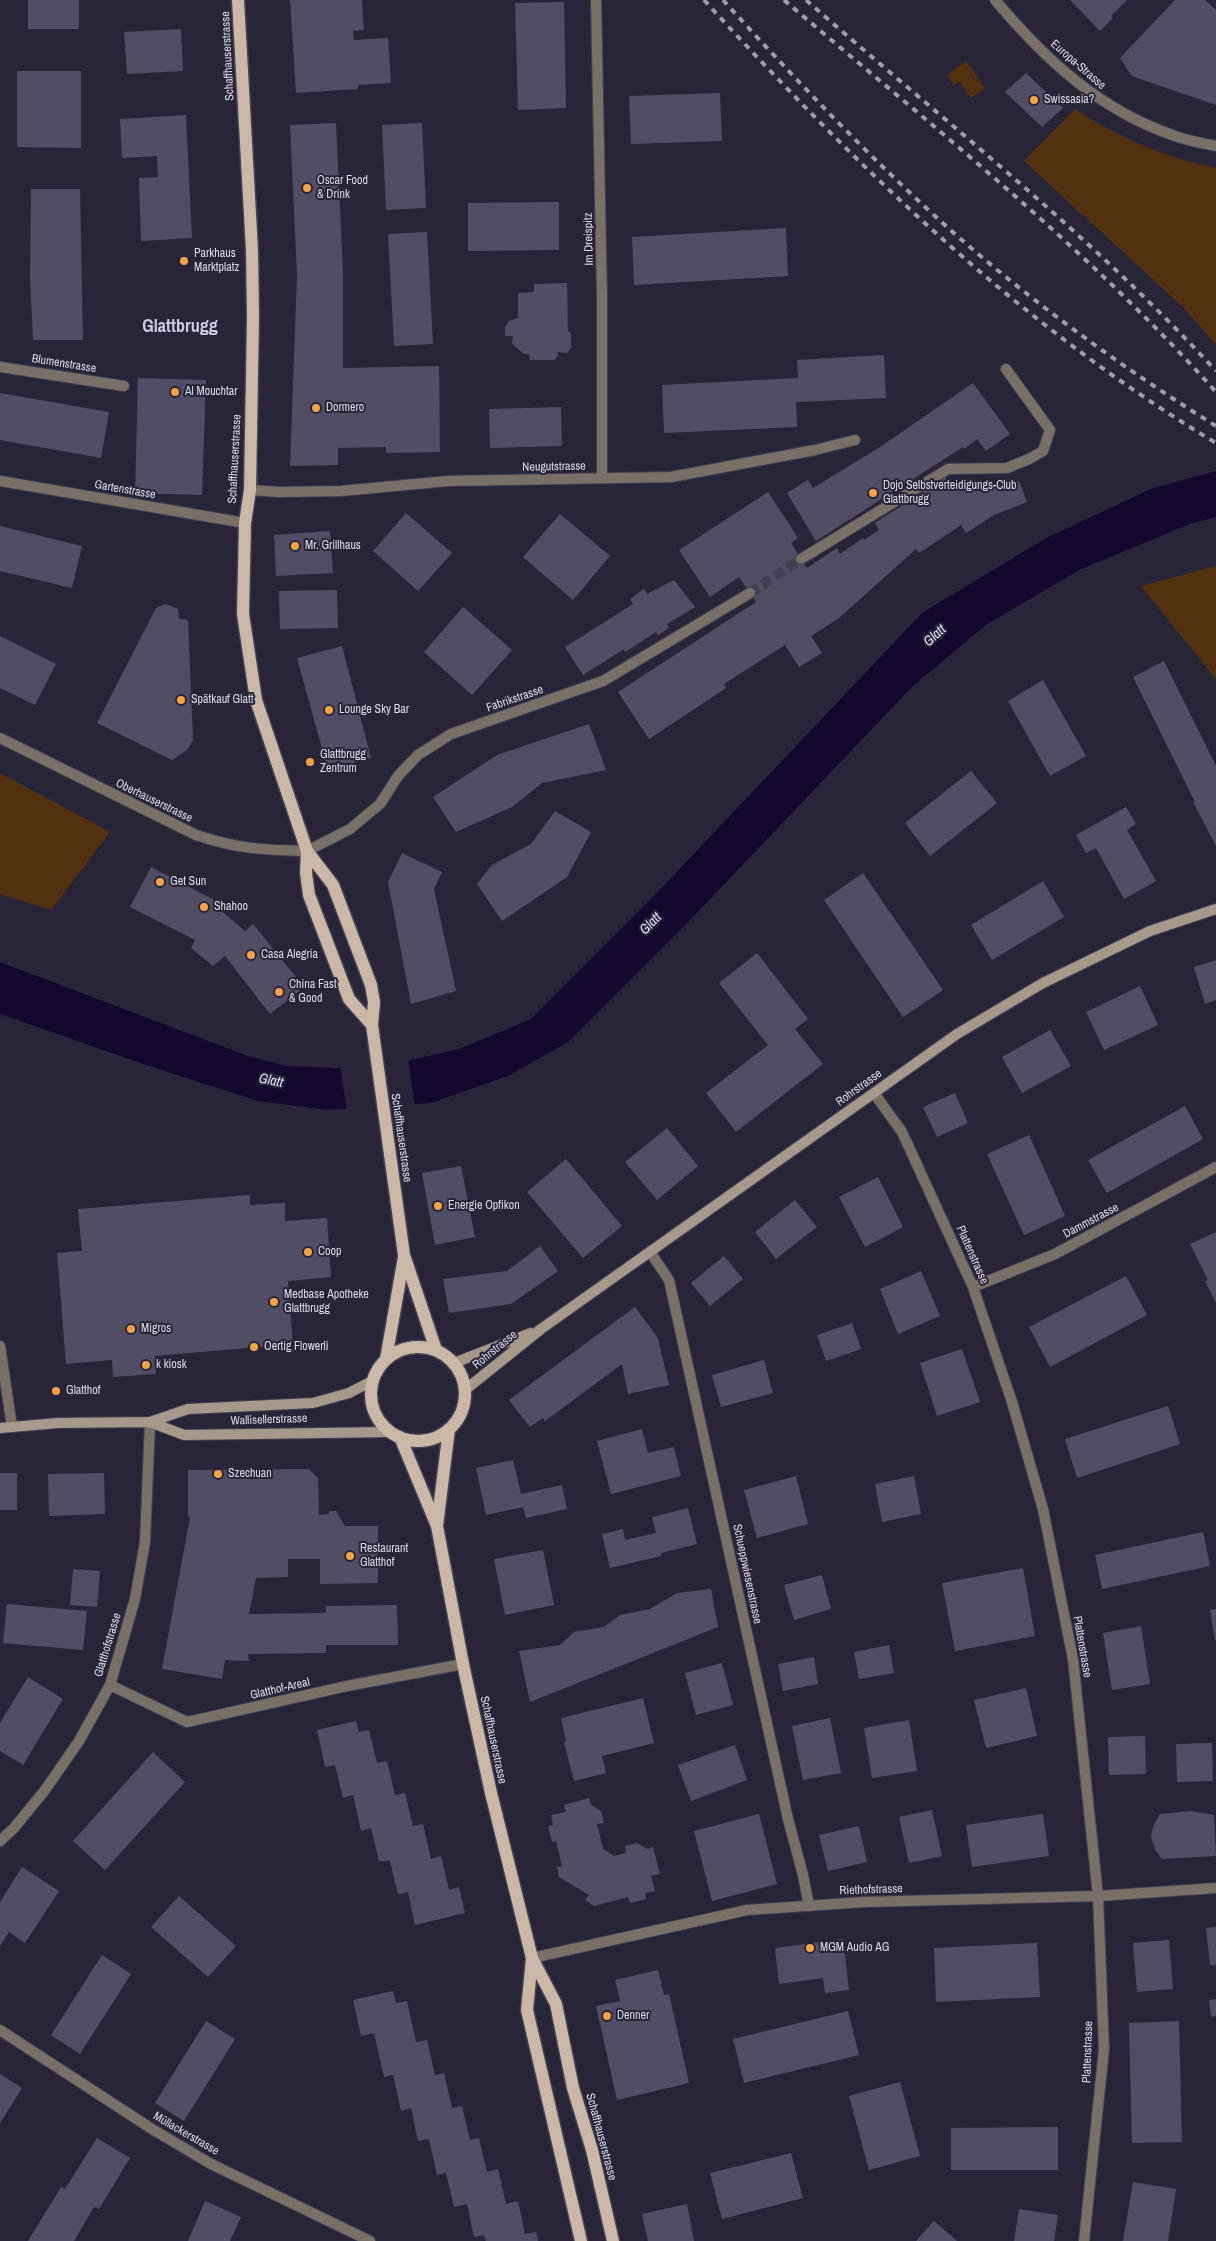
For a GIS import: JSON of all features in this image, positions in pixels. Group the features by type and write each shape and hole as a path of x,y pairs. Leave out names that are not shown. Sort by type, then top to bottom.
{"main road":[{"name":"Schaffhauserstrasse","path":"238,0 254,317 250,490 245,523 243,614 256,700 307,851 333,885 371,985 374,1002 373,1031 404,1255 436,1350"},
{"name":"Schaffhauserstrasse","path":"307,851 306,873 309,895 348,999 373,1031"},
{"name":"Rohrstrasse","path":"465,1390 541,1329 958,1034 1043,983 1150,931 1216,909"},
{"name":"Schaffhauserstrasse","path":"404,1255 386,1359 378,1369 374,1380 372,1403 382,1424 395,1434 437,1526 462,1664 491,1793 532,1958 556,2004 573,2088 592,2150 612,2241"},
{"name":"Rohrstrasse","path":"454,1363 541,1329"},
{"path":"386,1359 397,1352 410,1348 423,1347 436,1350 454,1363 461,1376 465,1390"},
{"name":"Wallisellerstrasse","path":"0,1428 58,1424 150,1422 188,1409 312,1403 349,1393 374,1380"},
{"name":"Schaffhauserstrasse","path":"437,1526 449,1429 458,1418 464,1404 465,1390"},
{"name":"Wallisellerstrasse","path":"150,1422 184,1435 395,1434"},
{"path":"395,1434 412,1440 425,1440 438,1436 449,1429"},
{"name":"Schaffhauserstrasse","path":"532,1958 527,2010 581,2241"}],"street":[{"name":"Im Dreispitz","path":"596,0 602,297 602,478"},
{"name":"Europa-Strasse","path":"995,0 1027,37 1077,83 1102,101 1134,119 1176,137 1216,146"},
{"name":"Blumenstrasse","path":"0,367 124,386"},
{"path":"801,559 948,469 1007,468 1043,451 1050,430 1006,369"},
{"name":"Neugutstrasse","path":"250,490 280,492 341,491 448,481 671,477 815,450 855,440"},
{"name":"Gartenstrasse","path":"0,481 245,523"},
{"name":"Fabrikstrasse","path":"307,851 350,829 380,804 398,776 418,755 451,734 603,681 750,592"},
{"name":"Oberhauserstrasse","path":"0,738 196,835 254,850 307,851"},
{"name":"Plattenstrasse","path":"874,1093 902,1132 973,1287 1012,1402 1043,1509 1074,1659 1098,1896 1104,2049 1084,2241"},
{"name":"Dammstrasse","path":"973,1287 1055,1254 1216,1167"},
{"name":"Schueppwiesenstrasse","path":"650,1252 669,1280 809,1906"},
{"path":"0,1346 5,1368 12,1427"},
{"name":"Glatthofstrasse","path":"0,1841 14,1828 45,1790 78,1741 110,1685 135,1599 145,1542 150,1422"},
{"name":"Glatthof-Areal","path":"110,1685 187,1722 347,1686 462,1664"},
{"name":"Riethofstrasse","path":"532,1958 740,1911 864,1902 1098,1896 1216,1888"},
{"name":"Müllackerstrasse","path":"0,2030 152,2129 211,2164 370,2241"}],"shaded area":[{"path":"966,61 985,88 971,98 959,81 954,85 947,75"},
{"path":"1075,109 1126,138 1179,158 1216,168 1216,345 1184,308 1024,161"},
{"path":"1216,566 1216,679 1141,586"},
{"path":"0,773 110,832 51,910 0,894"}],"water":[{"name":"Glatt","path":"1216,471 1216,517 1190,524 1079,570 986,625 912,687 694,916 568,1042 508,1076 431,1103 327,1110 258,1101 146,1065 0,1014 0,962 248,1056 287,1066 339,1068 406,1061 459,1049 531,1019 651,899 922,613 1046,538 1153,488"}],"pier":[{"path":"408,1058 415,1107 347,1111 340,1066"}],"building":[{"path":"28,0 79,0 79,29 28,29"},
{"path":"290,0 362,0 364,30 353,31 354,40 388,38 391,83 358,85 358,89 296,93"},
{"path":"1070,0 1127,0 1111,16 1113,18 1100,31"},
{"path":"1175,0 1205,0 1216,10 1216,105 1137,78 1131,75 1120,58"},
{"path":"564,2 566,108 518,110 515,3"},
{"path":"181,29 183,71 127,74 124,32"},
{"path":"17,71 81,71 81,148 17,147"},
{"name":"Swissasia?","path":"1026,73 1063,108 1042,127 1005,92"},
{"path":"720,93 722,141 631,144 629,96"},
{"path":"186,115 192,238 141,241 139,178 158,177 157,156 122,158 120,119"},
{"path":"336,123 343,272 343,368 439,366 440,452 386,453 386,447 338,448 338,465 290,466 297,275 290,125"},
{"path":"422,123 426,208 386,210 382,125"},
{"path":"31,189 80,189 83,340 33,340 30,279"},
{"path":"559,202 559,250 468,251 468,203"},
{"path":"786,228 788,276 634,285 632,237"},
{"path":"427,232 433,344 394,346 388,234"},
{"path":"567,283 568,331 571,333 571,348 567,353 557,352 558,356 554,360 530,360 529,354 524,354 512,344 513,336 505,336 505,328 509,321 518,318 518,293 534,292 534,284"},
{"path":"884,355 886,398 796,402 797,427 664,433 662,385 798,378 797,360"},
{"path":"138,378 206,380 202,495 135,493"},
{"path":"973,383 1010,434 986,451 977,439 816,541 787,493 808,480 813,488 880,447"},
{"path":"0,393 109,412 101,458 0,440"},
{"path":"561,407 562,446 490,448 489,409"},
{"path":"945,477 950,484 953,481 960,490 972,482 1002,487 1019,481 1027,502 994,515 966,533 961,525 919,553 916,549 839,618 811,636 822,653 799,667 785,645 724,684 726,688 649,739 618,692 756,602 739,577 710,597 679,550 768,492 798,538 791,543 807,568 837,548 840,554 863,538 864,540 879,530 875,523"},
{"path":"406,513 452,553 418,591 373,551"},
{"path":"560,514 610,556 573,600 523,557"},
{"path":"0,526 82,546 72,588 0,571"},
{"path":"330,531 333,573 276,576 274,535"},
{"path":"674,580 695,607 667,624 669,628 658,635 656,632 625,652 624,649 583,675 565,647 633,604 630,599 644,589 647,594"},
{"path":"337,590 338,628 280,629 279,591"},
{"path":"166,604 178,609 179,619 188,620 193,740 187,750 172,760 97,723 156,608"},
{"path":"463,607 512,650 472,695 424,652"},
{"path":"0,636 56,664 35,705 0,688"},
{"path":"342,646 371,758 328,770 297,658"},
{"path":"1164,661 1216,766 1216,846 1133,677"},
{"path":"1043,680 1086,756 1050,776 1008,701"},
{"path":"589,724 606,770 542,783 512,807 456,832 433,797 497,755"},
{"path":"971,771 997,803 930,856 905,823"},
{"path":"1126,807 1136,824 1127,830 1156,881 1124,899 1096,848 1086,853 1076,835"},
{"path":"555,811 591,832 567,877 502,921 477,884 492,865 531,844"},
{"path":"402,853 442,872 434,889 456,991 411,1004 388,882"},
{"path":"151,867 222,904 219,909 245,931 253,924 304,987 270,1014 225,956 213,966 191,948 195,940 130,907"},
{"path":"863,873 943,990 903,1017 824,900"},
{"path":"1043,881 1064,917 992,960 971,925"},
{"path":"757,953 808,1019 795,1029 823,1064 736,1132 706,1093 768,1045 719,983"},
{"path":"1216,960 1216,1000 1205,1004 1194,967"},
{"path":"1140,986 1158,1025 1104,1050 1086,1012"},
{"path":"1050,1030 1071,1066 1022,1093 1002,1057"},
{"path":"955,1093 968,1123 937,1137 923,1107"},
{"path":"1185,1106 1203,1139 1107,1193 1088,1160"},
{"path":"667,1128 698,1166 657,1200 625,1162"},
{"path":"1029,1135 1065,1216 1024,1235 987,1154"},
{"path":"566,1159 622,1226 583,1258 527,1192"},
{"path":"461,1166 475,1237 435,1245 422,1173"},
{"path":"878,1177 903,1227 865,1247 839,1197"},
{"path":"250,1195 250,1205 285,1203 285,1221 327,1218 331,1277 288,1281 293,1344 155,1356 156,1374 113,1377 112,1360 66,1364 57,1253 82,1251 78,1209"},
{"path":"795,1200 817,1227 776,1259 755,1232"},
{"path":"1216,1232 1216,1303 1205,1281 1208,1280 1190,1244"},
{"path":"540,1246 558,1271 511,1304 449,1313 443,1279 507,1271"},
{"path":"724,1256 743,1279 710,1306 691,1283"},
{"path":"921,1271 940,1316 898,1334 880,1289"},
{"path":"1126,1276 1147,1315 1050,1367 1029,1327"},
{"path":"635,1307 658,1338 669,1385 628,1394 622,1364 545,1421 543,1418 530,1427 509,1400"},
{"path":"852,1323 861,1349 826,1361 817,1335"},
{"path":"962,1349 980,1402 937,1416 920,1363"},
{"path":"764,1360 773,1393 721,1407 712,1375"},
{"path":"1168,1406 1180,1444 1077,1478 1065,1439"},
{"path":"642,1429 648,1453 674,1447 681,1476 611,1494 597,1441"},
{"path":"513,1460 521,1494 562,1485 567,1509 526,1518 523,1507 486,1515 476,1468"},
{"path":"309,1469 318,1478 319,1515 329,1514 329,1511 336,1511 345,1526 378,1526 378,1583 320,1584 320,1559 288,1559 288,1577 256,1578 249,1614 326,1613 326,1606 397,1605 398,1645 326,1645 326,1653 248,1654 249,1661 225,1660 222,1679 162,1669 190,1517 188,1517 188,1470"},
{"path":"0,1473 17,1473 17,1510 0,1510"},
{"path":"104,1473 105,1514 49,1516 48,1474"},
{"path":"796,1476 808,1524 757,1538 744,1490"},
{"path":"914,1476 921,1514 882,1522 875,1484"},
{"path":"688,1508 697,1544 661,1553 661,1556 610,1568 602,1534 623,1529 625,1540 656,1533 652,1517"},
{"path":"1203,1532 1210,1566 1102,1589 1095,1555"},
{"path":"543,1550 554,1605 505,1615 494,1559"},
{"path":"1023,1568 1035,1636 955,1651 942,1583"},
{"path":"73,1569 100,1571 97,1607 70,1605"},
{"path":"822,1575 831,1609 794,1620 784,1585"},
{"path":"711,1589 718,1627 530,1702 519,1651 560,1645 574,1632 604,1627 620,1615 650,1609 677,1593"},
{"path":"7,1604 87,1611 83,1650 3,1643"},
{"path":"1216,1609 1216,1640 1215,1640 1210,1610"},
{"path":"1141,1626 1150,1684 1112,1690 1103,1633"},
{"path":"889,1645 894,1673 859,1679 854,1652"},
{"path":"814,1657 818,1684 783,1691 778,1664"},
{"path":"722,1663 733,1705 696,1715 685,1673"},
{"path":"28,1677 63,1699 23,1765 0,1751 0,1723"},
{"path":"1026,1688 1037,1736 986,1748 974,1700"},
{"path":"643,1698 654,1743 602,1756 606,1773 574,1781 564,1742 566,1741 561,1718"},
{"path":"830,1718 841,1773 803,1780 792,1726"},
{"path":"909,1720 917,1771 872,1778 864,1728"},
{"path":"356,1721 359,1732 369,1730 377,1763 387,1761 395,1795 405,1793 413,1826 423,1824 431,1859 441,1856 449,1890 459,1887 465,1913 415,1925 408,1892 398,1894 390,1861 379,1861 371,1828 361,1831 353,1795 343,1798 335,1765 325,1767 317,1730"},
{"path":"1145,1736 1146,1774 1109,1775 1108,1737"},
{"path":"1212,1743 1213,1781 1177,1782 1176,1744"},
{"path":"735,1745 747,1780 691,1801 678,1765"},
{"path":"153,1752 185,1782 105,1870 73,1841"},
{"path":"589,1798 591,1805 601,1811 604,1823 597,1824 603,1849 614,1856 626,1853 625,1846 637,1843 647,1849 653,1847 660,1874 651,1876 655,1891 645,1893 646,1899 630,1903 628,1897 594,1906 585,1900 589,1895 559,1877 557,1867 562,1866 556,1841 552,1842 548,1826 553,1825 551,1815 566,1812 564,1805"},
{"path":"932,1810 942,1856 909,1863 899,1817"},
{"path":"1191,1811 1214,1815 1216,1856 1162,1859 1155,1850 1151,1836 1154,1824 1160,1814"},
{"path":"759,1814 777,1884 712,1901 694,1831"},
{"path":"1043,1814 1049,1856 972,1867 966,1825"},
{"path":"859,1826 867,1862 828,1871 819,1835"},
{"path":"22,1867 59,1891 25,1943 9,1932 0,1946 0,1902"},
{"path":"179,1896 236,1946 208,1977 151,1927"},
{"path":"1216,1927 1216,1965 1210,1965 1206,1928"},
{"path":"843,1939 849,1990 825,1993 823,1978 779,1984 775,1948"},
{"path":"1169,1940 1173,1989 1137,1992 1133,1943"},
{"path":"1037,1943 1040,1997 936,2002 934,1948"},
{"path":"102,1955 131,1974 80,2054 51,2035"},
{"path":"658,1970 664,1995 669,1994 689,2083 617,2100 596,2006 620,2001 615,1980"},
{"path":"393,1991 396,2003 407,2001 416,2042 427,2040 435,2075 444,2073 452,2108 462,2106 470,2140 479,2138 487,2172 498,2169 506,2204 518,2201 525,2234 536,2232 538,2241 486,2241 484,2235 474,2237 467,2204 454,2207 446,2173 437,2175 429,2139 418,2141 411,2108 401,2111 393,2075 384,2077 374,2033 361,2036 353,2000"},
{"path":"1216,1999 1216,2016 1211,2017 1209,2000"},
{"path":"848,2011 859,2055 744,2083 733,2039"},
{"path":"206,2021 235,2039 184,2121 155,2103"},
{"path":"1179,2021 1182,2142 1132,2143 1129,2023"},
{"path":"0,2074 22,2088 0,2123"},
{"path":"900,2082 920,2156 869,2170 849,2096"},
{"path":"1058,2127 1058,2170 951,2170 951,2128"},
{"path":"97,2138 130,2158 99,2209 94,2207 74,2241 28,2241 61,2187 65,2189"},
{"path":"791,2153 803,2198 722,2219 710,2173"},
{"path":"1133,2182 1176,2189 1168,2241 1123,2241"},
{"path":"205,2201 241,2217 230,2241 188,2241"},
{"path":"687,2204 694,2241 648,2241 642,2214"},
{"path":"1019,2209 1058,2215 1054,2241 1014,2241"},
{"path":"934,2221 957,2241 916,2241"}],"tunnel":[{"path":"750,593 801,559"}],"railway":[{"path":"704,0 822,124 944,240 1008,295 1074,347 1144,397 1216,443"},
{"path":"723,0 859,144 946,226 1076,332 1216,426"},
{"path":"784,0 1061,237 1114,287 1216,392"},
{"path":"806,0 1068,226 1168,321 1216,371"}],"place":[{"name":"Swissasia?","path":"1034,100"},
{"name":"Oscar Food & Drink","path":"307,188"},
{"name":"Parkhaus Marktplatz","path":"184,261"},
{"name":"Al Mouchtar","path":"175,392"},
{"name":"Dormero","path":"316,408"},
{"name":"Dojo Selbstverteidigungs-Club Glattbrugg","path":"873,493"},
{"name":"Mr. Grillhaus","path":"295,546"},
{"name":"Spätkauf Glatt","path":"181,700"},
{"name":"Lounge Sky Bar","path":"329,710"},
{"name":"Glattbrugg Zentrum","path":"310,762"},
{"name":"Get Sun","path":"160,882"},
{"name":"Shahoo","path":"204,907"},
{"name":"Casa Alegria","path":"251,955"},
{"name":"China Fast & Good","path":"279,992"},
{"name":"Energie Opfikon","path":"438,1206"},
{"name":"Coop","path":"308,1252"},
{"name":"Medbase Apotheke Glattbrugg","path":"274,1302"},
{"name":"Migros","path":"131,1329"},
{"name":"Oertig Flowerli","path":"254,1347"},
{"name":"k kiosk","path":"146,1365"},
{"name":"Glatthof","path":"56,1391"},
{"name":"Szechuan","path":"218,1474"},
{"name":"Restaurant Glatthof","path":"350,1556"},
{"name":"MGM Audio AG","path":"810,1948"},
{"name":"Denner","path":"607,2016"}],"district":[{"name":"Glattbrugg","path":"180,327"}]}
